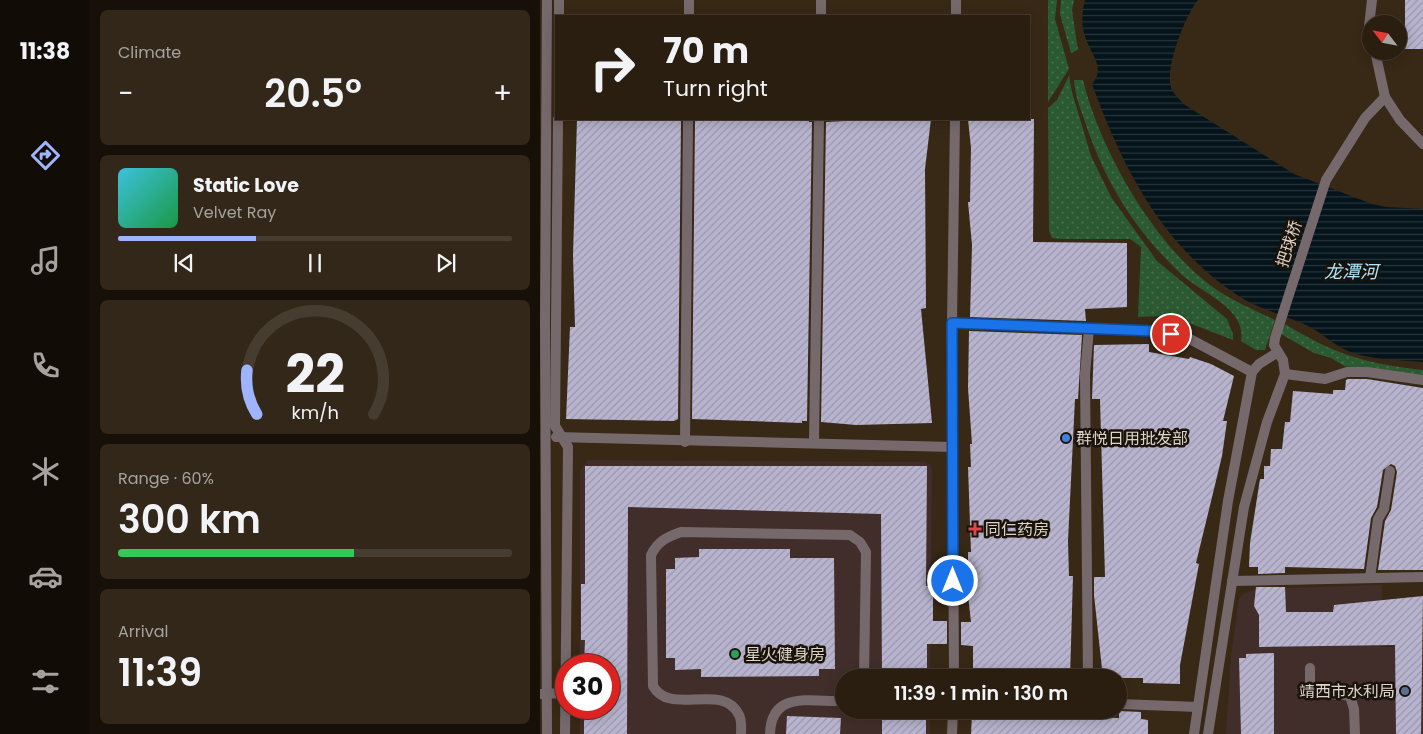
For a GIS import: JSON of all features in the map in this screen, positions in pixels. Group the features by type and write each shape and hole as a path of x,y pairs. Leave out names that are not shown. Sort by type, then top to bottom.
{"street":[{"path":"547,0 544,694 547,734"},
{"path":"558,15 559,0"},
{"path":"688,15 689,0"},
{"path":"821,0 821,15"},
{"path":"956,0 956,15"},
{"path":"1370,15 1372,0"},
{"path":"1377,60 1385,97 1400,120 1423,144"},
{"name":"把球桥","path":"1285,374 1284,360 1274,345 1275,338 1326,180 1341,152 1366,118 1385,97"},
{"path":"558,120 547,323 556,426 568,447 565,654"},
{"path":"685,442 688,120"},
{"path":"814,442 819,120"},
{"path":"954,669 952,323 955,120"},
{"path":"952,323 1154,331 1186,338 1252,372"},
{"path":"1088,669 1085,374 1089,329"},
{"path":"1194,734 1228,501 1252,372 1264,360 1278,352"},
{"path":"1208,734 1244,507 1267,422 1285,374 1325,379 1347,372 1366,372 1423,380"},
{"path":"546,438 952,446"},
{"path":"1370,578 1378,519 1384,509 1390,471"},
{"path":"741,734 740,716 734,707 724,701 667,699 657,693 653,686 651,555 656,545 666,537 681,532 850,535 860,542 866,552 864,669"},
{"path":"1232,581 1423,577"},
{"path":"1310,668 1310,690 1316,694 1340,693 1350,696 1353,701 1355,734"},
{"path":"770,734 770,720 775,710 785,703 835,701"},
{"path":"1127,704 1198,708"},
{"path":"565,719 565,734"},
{"path":"952,734 953,719"}],"shaded area":[{"path":"588,460 925,462 930,464 932,470 930,669 835,669 835,719 930,719 930,734 580,734 580,719 620,719 620,654 580,654 580,471"},
{"path":"1382,585 1381,647 1423,647 1423,734 1226,734 1231,656 1239,599 1243,594 1255,589"}],"green space":[{"path":"1048,0 1057,0 1055,19 1069,69 1048,102"},
{"path":"1061,0 1074,0 1072,10 1078,50 1071,53 1060,14"},
{"path":"1069,76 1091,156 1111,197 1157,261 1227,319 1233,334 1233,340 1184,321 1163,316 1138,317 1141,247 1130,239 1052,238 1049,231 1048,108 1057,100"},
{"path":"1074,80 1083,80 1102,136 1116,165 1132,194 1171,247 1192,270 1214,288 1275,320 1265,350 1256,350 1241,341 1241,329 1237,319 1230,310 1181,274 1137,224 1104,170 1079,105"},
{"path":"1285,324 1319,343 1351,356 1403,368 1423,370 1423,377 1344,366 1331,358 1314,353 1281,334"}],"water":[{"name":"龙潭河","path":"1085,0 1198,0 1182,30 1170,70 1172,90 1185,105 1294,174 1372,204 1386,207 1423,209 1423,362 1375,358 1348,351 1306,325 1247,301 1218,281 1193,259 1151,207 1133,178 1104,116 1092,84 1098,72 1096,60 1087,42 1083,27 1082,18"}],"building":[{"path":"1405,0 1423,0 1423,49 1408,49 1408,15 1405,15"},
{"path":"1034,119 1033,242 1127,243 1127,307 1085,309 1086,321 970,317 972,245 968,202 970,202 971,148 968,120"},
{"path":"577,120 681,120 678,419 674,421 566,419 570,327 575,327 573,255"},
{"path":"695,120 809,120 809,122 812,122 807,421 802,421 802,423 692,419"},
{"path":"931,120 925,169 926,308 921,309 932,423 856,425 821,422 826,122"},
{"path":"969,331 1082,335 1078,399 1075,399 1068,541 1069,576 1073,576 1070,669 973,669 973,646 961,645 961,622 971,622 966,577 968,577 968,552 971,552 968,467 971,467 970,444 972,444 968,388"},
{"path":"1149,344 1149,352 1189,359 1190,357 1211,364 1234,376 1223,421 1227,421 1222,456 1196,563 1199,564 1180,665 1180,684 1143,683 1143,678 1127,678 1127,669 1102,669 1094,595 1094,577 1105,577 1100,399 1092,399 1094,345"},
{"path":"1367,379 1423,388 1423,570 1378,570 1385,521 1391,510 1397,472 1395,466 1391,464 1383,470 1377,507 1371,518 1364,569 1285,567 1285,573 1258,574 1258,567 1249,567 1250,543 1260,479 1264,479 1264,466 1270,466 1271,449 1282,449 1285,422 1290,422 1293,391 1333,394 1333,390 1345,390 1346,380"},
{"path":"585,466 927,466 926,586 933,586 933,621 947,621 947,644 927,644 927,669 882,669 881,514 628,507 627,734 584,734 584,719 620,719 620,654 584,654 585,640 581,640 581,584 585,584"},
{"path":"699,549 790,549 790,558 834,558 835,669 819,669 819,676 701,677 701,669 675,670 675,658 666,658 666,569 675,569 675,558 699,557"},
{"path":"1256,587 1285,587 1286,612 1333,612 1334,605 1423,596 1421,734 1396,734 1395,645 1259,647 1259,615 1254,606"},
{"path":"1274,653 1274,734 1241,734 1239,658 1246,658 1246,654"},
{"path":"1127,711 1141,712 1141,719 1148,720 1148,734 971,734 972,719 1127,719"},
{"path":"787,716 841,719 840,734 786,734"},
{"path":"882,719 926,719 926,734 882,734"}],"place":[{"name":"群悦日用批发部","path":"1066,438"},
{"name":"同仁药房","path":"975,529"},
{"name":"星火健身房","path":"735,654"},
{"name":"靖西市水利局","path":"1405,691"}],"route":[{"path":"953,581 952,323 1154,331 1171,334"}]}
